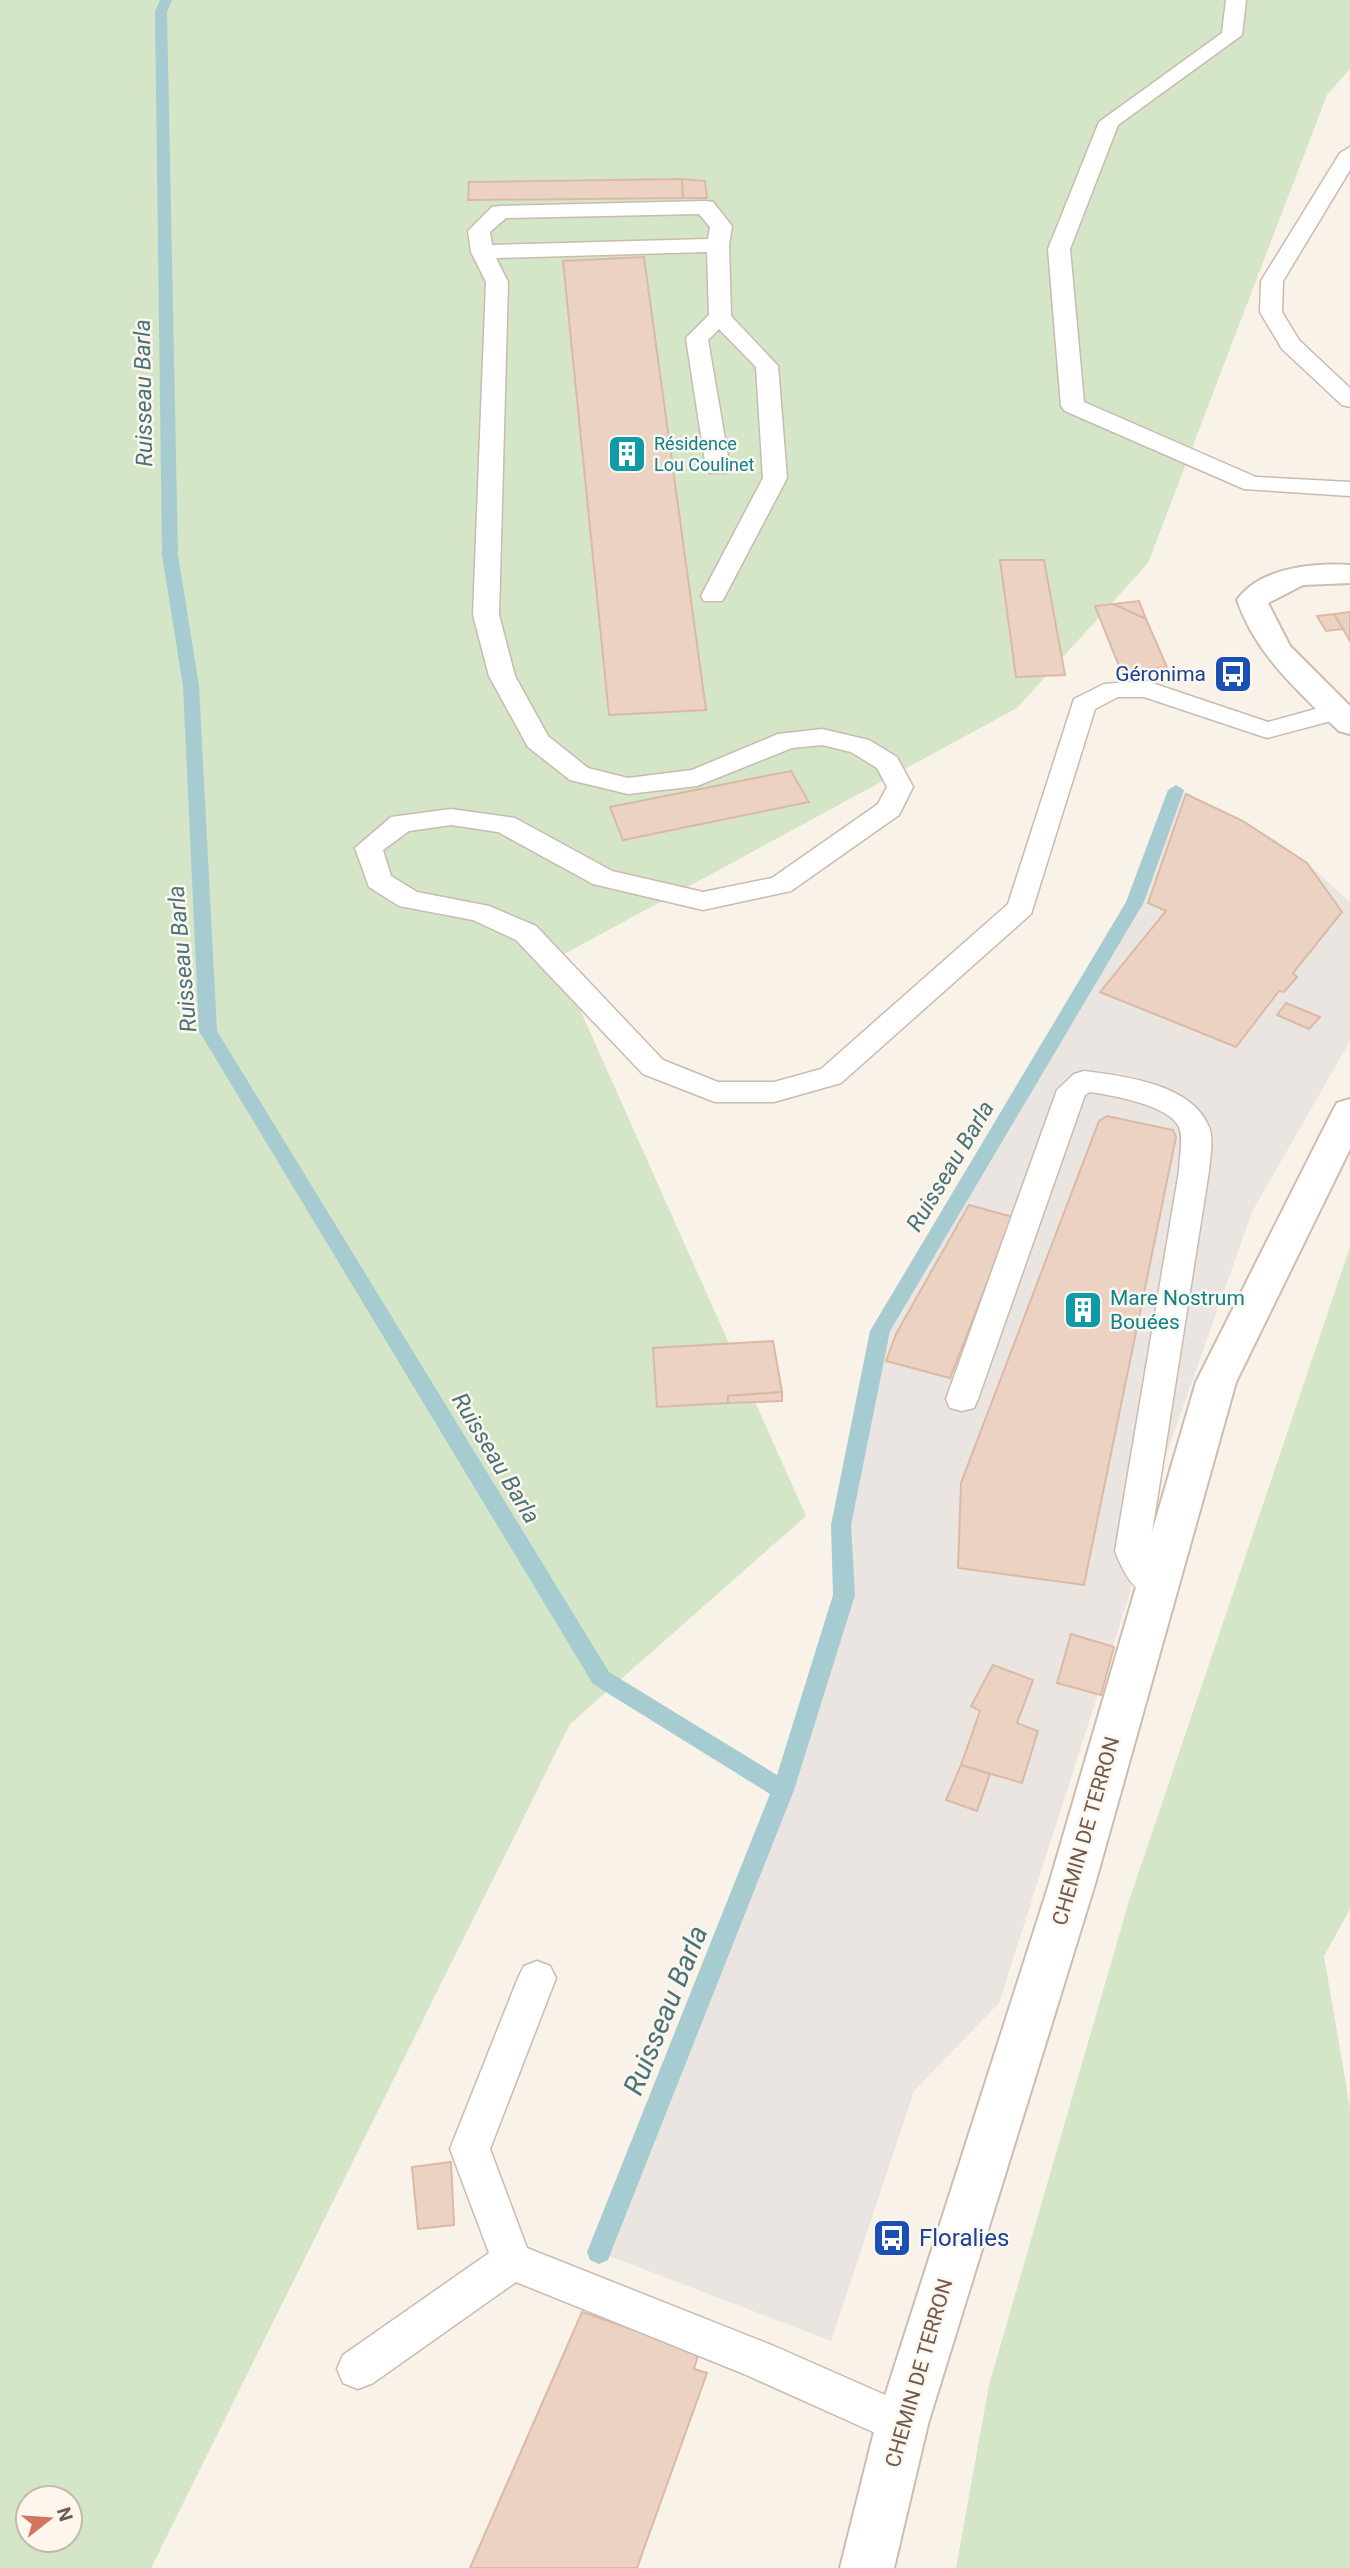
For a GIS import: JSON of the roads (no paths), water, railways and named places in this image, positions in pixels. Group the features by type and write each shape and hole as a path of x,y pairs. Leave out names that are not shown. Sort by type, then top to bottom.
{"street":[{"path":"1344,718 1273,646 1257,618 1252,600 1270,585 1295,577 1324,572 1350,574"},
{"name":"CHEMIN DE TERRON","path":"867,2568 902,2424 1072,1884 1216,1382 1350,1112"}],"lane":[{"path":"1236,0 1232,35 1109,122 1059,249 1073,406 1252,484 1350,489"},
{"path":"1350,153 1272,281 1271,312 1290,344 1350,400"},
{"path":"713,596 775,478 767,366 720,317 718,245 721,226 705,207 500,212 479,231 482,252 497,282 486,615 502,676 537,741 579,774 628,786 697,778 787,740 822,737 860,746 888,763 900,787 889,809 781,885 703,901 603,878 505,824 451,817 401,823 369,848 379,881 409,900 479,912 526,933 653,1067 715,1092 774,1092 831,1076 1021,908 1083,705 1113,689 1146,689 1267,730 1344,718"},
{"path":"482,252 718,245"},
{"path":"718,468 697,338 720,317"},
{"path":"962,1399 1072,1090 1084,1081 1105,1083 1176,1105 1189,1115 1195,1129 1194,1171 1132,1551 1139,1567 1157,1586"},
{"path":"537,1978 470,2149 512,2260 759,2360 902,2424"},
{"path":"358,2369 512,2260"}],"waterway":[{"name":"Ruisseau Barla","path":"166,0 161,12 170,555 191,686 208,1031 601,1678 783,1790"},
{"name":"Ruisseau Barla","path":"783,1790 844,1595 841,1525 880,1331 1135,902 1176,790"},
{"name":"Ruisseau Barla","path":"599,2252 783,1790"}],"place":[{"name":"Résidence Lou Coulinet","path":"627,454"},
{"name":"Géronima","path":"1233,674"},
{"name":"Mare Nostrum Bouées","path":"1083,1310"},
{"name":"Floralies","path":"892,2238"}]}
